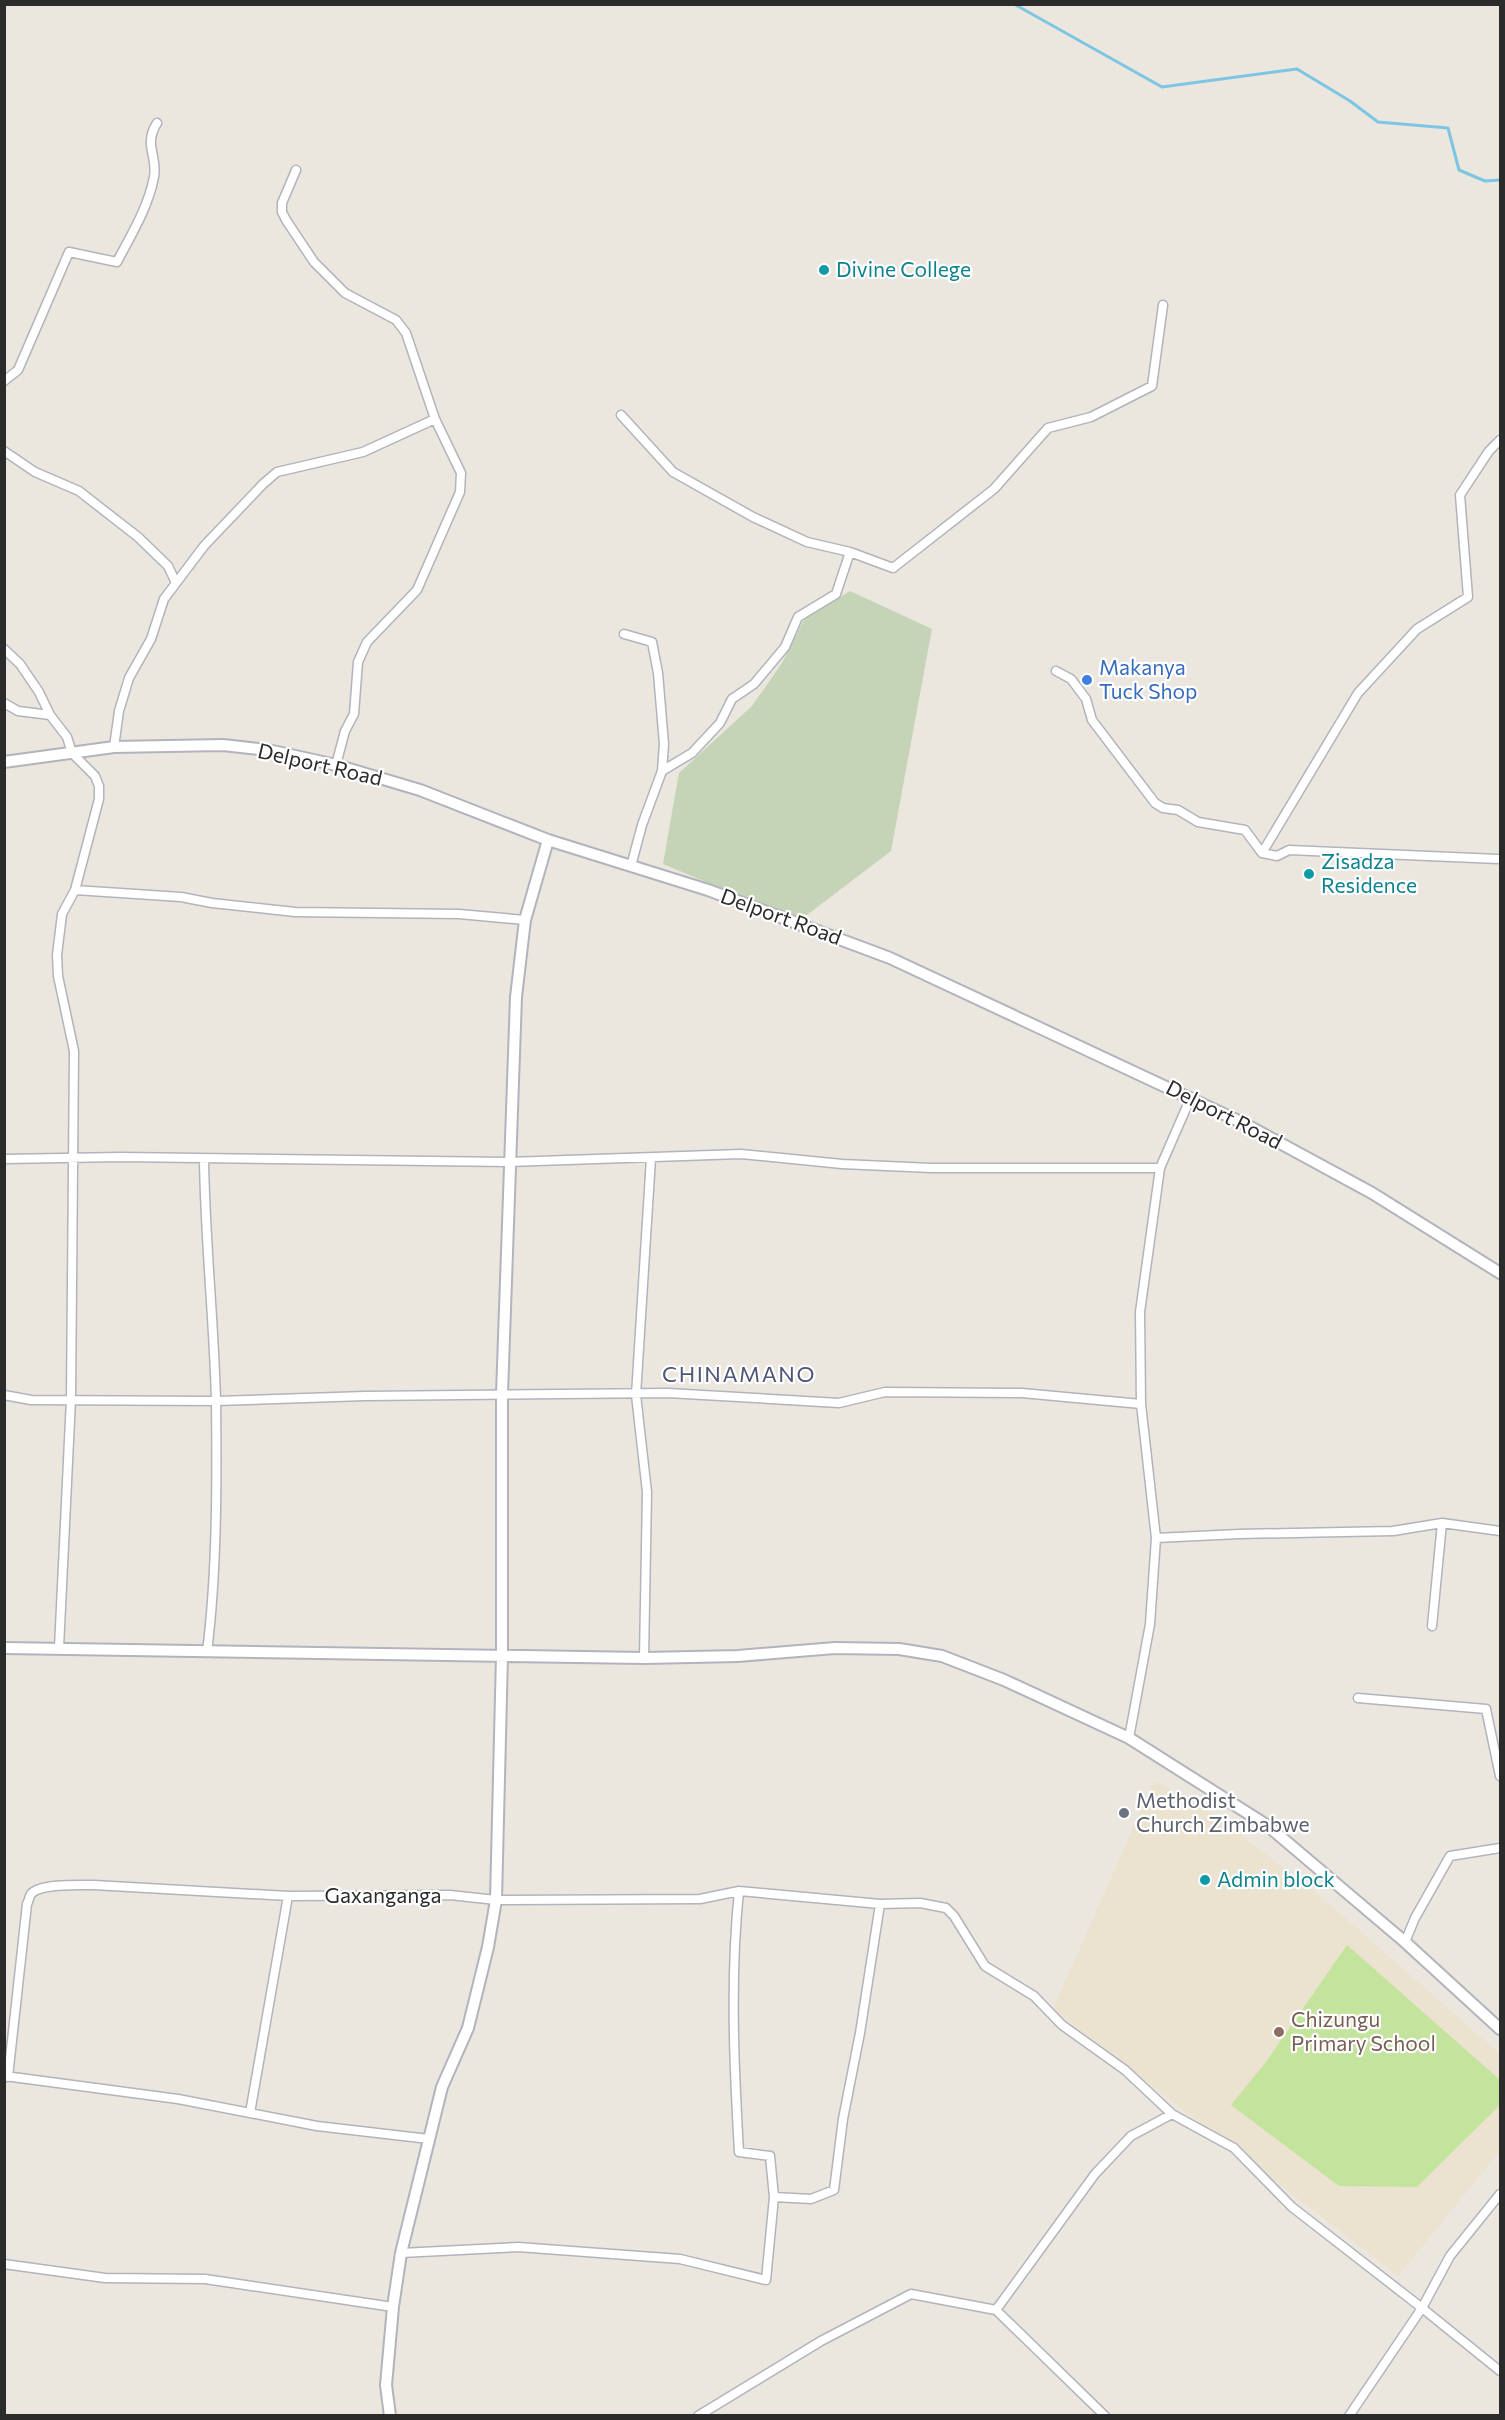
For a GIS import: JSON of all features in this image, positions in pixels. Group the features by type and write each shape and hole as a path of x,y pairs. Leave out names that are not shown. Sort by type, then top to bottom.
{"street":[{"path":"4,381 18,370 69,252 117,262 140,220 154,178 150,139 157,123"},
{"path":"296,170 282,203 282,212 286,220 314,262 341,289 396,320 406,333 435,419 461,473 460,492 417,591 367,642 358,663 354,714 345,731 336,765"},
{"path":"621,415 673,472 753,517 807,543 850,552 893,568 994,489 1048,428 1091,417 1152,386 1163,305"},
{"path":"114,747 119,711 129,678 151,639 164,599 204,546 263,484 277,472 363,452 435,419"},
{"path":"1262,853 1358,693 1417,629 1468,597 1460,495 1489,451 1500,441"},
{"path":"4,450 35,472 79,491 87,497 138,537 168,566 176,582"},
{"path":"662,771 692,753 720,723 732,699 754,684 786,648 798,617 836,594 850,552"},
{"path":"624,634 652,642 658,673 663,732 662,771 642,825 631,866"},
{"path":"4,649 20,664 39,692 50,715 67,737 72,753 95,776 99,792 75,890 62,914 57,955 58,976 74,1051 71,1399 59,1648"},
{"path":"1056,672 1071,679 1086,699 1092,720 1155,803 1163,808 1178,810 1198,822 1245,830 1262,853 1277,856 1289,850 1498,860"},
{"path":"4,703 18,711 50,715"},
{"name":"Delport Road","path":"4,762 114,747 223,744 268,750 336,765 420,790 548,840 708,890 890,958 1243,1123 1372,1193 1500,1273"},
{"path":"390,2415 386,2385 393,2307 401,2253 442,2087 468,2028 488,1947 496,1900 502,1655 502,1394 516,997 525,920 548,840"},
{"path":"75,890 181,897 212,903 295,912 459,914 525,920"},
{"path":"1130,1738 1150,1624 1156,1538 1142,1404 1140,1312 1160,1168 1191,1097"},
{"path":"4,1159 73,1157 509,1162 764,1155 842,1164 932,1168 1160,1168"},
{"path":"644,1658 647,1492 636,1395 651,1158"},
{"path":"204,1160 205,1225 216,1401 213,1603 207,1652"},
{"path":"4,1395 31,1400 216,1401 502,1394 668,1394 839,1403 885,1392 1022,1393 1142,1404"},
{"path":"1156,1538 1393,1531 1442,1523 1500,1531"},
{"path":"1432,1626 1442,1523"},
{"path":"4,1648 644,1658 738,1656 835,1648 899,1649 942,1656 1004,1680 1130,1738 1268,1826 1405,1942 1500,2029"},
{"path":"1358,1698 1486,1708 1500,1776"},
{"path":"1405,1942 1415,1918 1450,1856 1500,1848"},
{"name":"Gaxanganga","path":"6,2076 27,1904 31,1894 39,1889 94,1885 288,1896 450,1895 496,1900 700,1899 739,1891 880,1904 920,1903 946,1908 954,1916 985,1966 1034,1996 1062,2025 1125,2070 1172,2114 1234,2148 1292,2208 1500,2371"},
{"path":"401,2253 518,2247 680,2259 766,2280 774,2197 770,2156 739,2152 735,2091 734,1946 739,1891"},
{"path":"250,2113 288,1896"},
{"path":"774,2197 811,2199 834,2190 843,2119 860,2033 880,1904"},
{"path":"6,2076 177,2099 318,2126 429,2139"},
{"path":"996,2310 1095,2174 1131,2136 1172,2114"},
{"path":"1349,2415 1422,2308 1450,2256 1500,2194"},
{"path":"4,2264 105,2278 205,2279 393,2307"},
{"path":"698,2415 706,2413 820,2341 911,2294 996,2310 1105,2415"}],"shaded area":[{"name":"Chizungu Primary School","path":"1154,1781 1211,1812 1325,1900 1500,2054 1500,2151 1398,2276 1053,2009"}],"green space":[{"path":"850,591 932,629 891,851 799,921 663,864 679,773 752,706 782,663 804,620"},
{"path":"1347,1945 1500,2080 1500,2105 1417,2187 1339,2186 1231,2105 1266,2062"}],"waterway":[{"path":"1014,4 1162,87 1297,69 1350,101 1378,122 1448,128 1459,170 1485,181 1500,180"}],"place":[{"name":"Divine College","path":"824,270"},
{"name":"Makanya Tuck Shop","path":"1087,680"},
{"name":"Zisadza Residence","path":"1309,874"},
{"name":"Methodist Church Zimbabwe","path":"1124,1813"},
{"name":"Admin block","path":"1205,1880"},
{"name":"Chizungu Primary School","path":"1279,2032"}],"district":[{"name":"CHINAMANO","path":"739,1374"}]}
